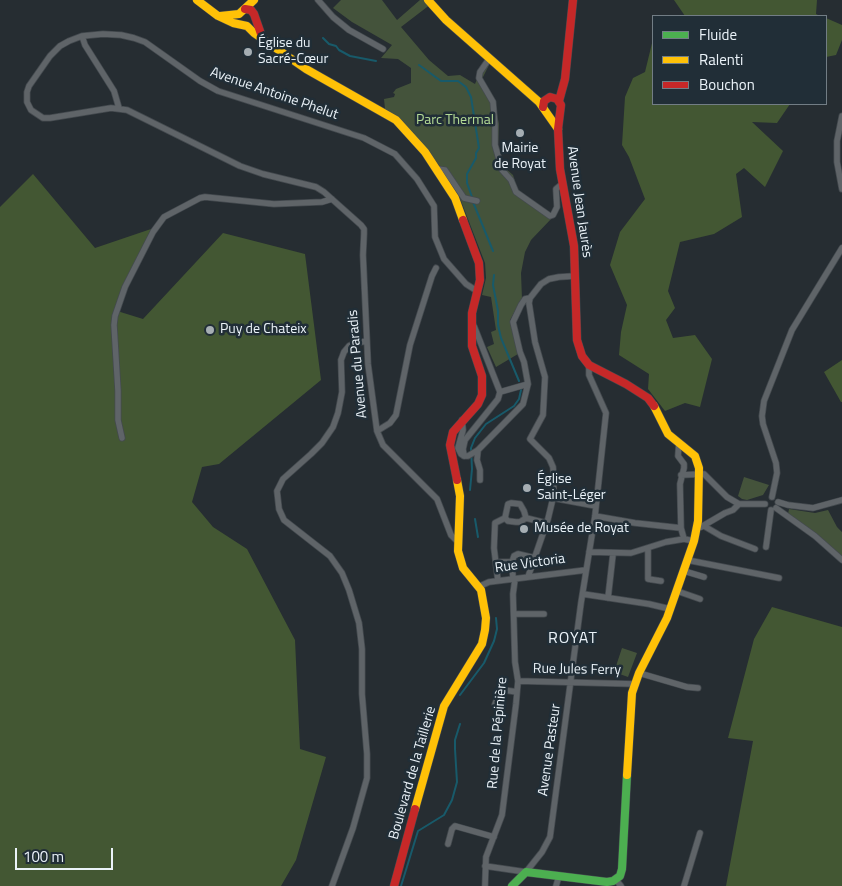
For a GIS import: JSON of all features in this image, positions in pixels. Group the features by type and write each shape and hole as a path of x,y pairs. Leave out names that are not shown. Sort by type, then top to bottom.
{"main road":[{"path":"197,0 218,16 232,23 244,25 252,23 255,0"},
{"path":"255,0 242,12 238,21 306,69 396,120 425,152 457,204 477,254 481,270 472,320 472,346 482,376 482,395 478,404 453,432 450,445 460,496 458,552 463,568 478,587"},
{"path":"428,0 446,20 515,83 529,92 549,114 554,115 560,110 561,105 555,97 548,98 529,92"},
{"path":"543,107 548,98 557,90 565,72 573,0"},
{"path":"218,16 231,16 251,10 263,38"},
{"path":"559,101 566,80 565,72"},
{"name":"Avenue Jean Jaurès","path":"560,110 558,129 562,184 574,246 578,346 584,360 589,365"},
{"name":"Avenue Jean Jaurès","path":"549,114 558,129"},
{"path":"526,872 616,883 620,876 622,869 631,704 634,684 670,609 700,527 699,462 695,456 665,430 648,398 589,365"},
{"name":"Boulevard de la Taillerie","path":"394,886 444,706 482,644 486,618 483,596 478,587"},
{"name":"Avenue Pasteur","path":"512,886 526,872"}],"street":[{"path":"318,0 333,17 349,30 383,50"},
{"name":"Avenue Antoine Phelut","path":"332,199 316,187 263,174 240,166 127,110 111,108 50,118 37,115 31,110 27,102 29,86 50,56 60,46 82,36 103,34 134,38 144,42 200,81 218,90 364,138 395,154 417,179 434,206 435,237 444,259 466,284 477,291"},
{"path":"82,36 85,45 114,91 119,108"},
{"path":"489,59 480,72 479,78 493,102 496,146 502,170 511,180 516,192 550,216 553,215 557,208 556,189 562,184"},
{"path":"842,116 837,141 842,189"},
{"path":"437,169 445,170 464,198 477,201"},
{"path":"122,438 118,420 115,316 125,288 153,232 164,217 205,197 274,204 322,202 332,199"},
{"name":"Avenue du Paradis","path":"332,199 364,229 368,364 377,432 383,445 437,499 451,535 457,541"},
{"path":"772,497 777,473 776,463 763,424 764,401 792,330 842,248"},
{"path":"377,432 390,423 396,415 410,345 436,268"},
{"path":"528,577 553,498 554,480 549,458 530,439 543,415 544,368 535,342 529,303 530,298 541,284 549,279 575,276"},
{"path":"462,420 463,430 458,448 461,454 471,454 523,404 525,384 524,362 513,322 525,299 530,298"},
{"path":"472,320 500,392 498,399 466,440 463,449 477,460 480,480"},
{"path":"332,886 353,828 367,778 368,754 362,694 362,649 359,623 342,574 330,556 284,520 279,510 277,491 282,479 316,448 333,427 342,392 341,360 344,352 355,343 367,342"},
{"name":"Avenue Pasteur","path":"526,872 542,852 550,837 581,603 595,516 606,412 589,375 589,365"},
{"path":"500,392 525,384"},
{"path":"678,443 678,456 684,464 681,475 681,528 684,539"},
{"path":"681,475 694,476 704,474 727,496 740,504 765,504 767,508 788,505 813,508 842,500"},
{"path":"765,504 766,500 772,497"},
{"path":"766,547 776,499 772,497"},
{"path":"553,498 596,506"},
{"path":"498,581 495,524 505,518 508,504 511,503 520,504 526,518"},
{"path":"700,527 716,517 733,510 740,504"},
{"path":"775,507 815,536 842,560"},
{"path":"595,516 681,528"},
{"path":"505,518 508,521 516,522 526,518 546,523"},
{"path":"700,527 755,549"},
{"path":"589,552 631,553 666,542 684,539 694,541"},
{"path":"648,549 648,579 660,581"},
{"path":"496,562 512,562 514,556 518,554 535,558"},
{"path":"608,598 613,554"},
{"path":"687,560 779,578"},
{"name":"Rue de la Pépinière","path":"485,886 486,857 502,815 518,682 515,662 512,562"},
{"name":"Rue Victoria","path":"478,587 490,582 586,570"},
{"path":"684,571 704,577"},
{"path":"677,591 700,599"},
{"path":"583,594 670,609"},
{"path":"514,614 544,614"},
{"path":"639,673 687,687 698,688"},
{"name":"Rue Jules Ferry","path":"518,682 634,684"},
{"path":"495,704 500,692 504,690 517,692"},
{"path":"448,844 452,829 455,826 494,837"},
{"path":"684,886 700,833"},
{"path":"485,866 526,872"},
{"path":"556,886 559,876"}],"green space":[{"name":"Parc Thermal","path":"341,0 382,0 397,20 420,0 428,0 431,4 401,27 429,60 448,76 460,75 475,84 486,57 491,61 482,79 495,104 499,124 498,145 505,168 513,175 518,191 549,215 551,219 531,240 525,252 521,273 522,299 510,320 518,354 496,367 487,347 494,344 491,332 496,330 491,297 482,295 486,278 485,263 461,201 443,170 411,132 385,109 384,99 394,97 395,94 393,93 396,89 411,83 411,68 398,59 381,58 392,45 352,22 333,8"},
{"path":"674,0 817,0 816,14 818,15 684,15"},
{"path":"827,18 842,25 842,40 836,55 827,57"},
{"path":"652,43 652,105 789,105 777,123 752,122 783,151 765,187 744,168 736,174 742,217 714,234 680,242 668,291 675,308 666,320 673,338 695,335 712,359 700,407 685,403 665,411 648,389 649,374 619,355 621,332 627,305 610,265 620,232 645,199 629,157 622,145 625,97 633,78 645,72"},
{"path":"33,174 95,248 151,229 114,310 143,319 223,233 305,254 321,380 219,464 202,467 192,502 213,527 247,549 295,640 300,749 326,757 296,860 281,886 0,886 0,207"},
{"path":"842,360 842,402 841,402 824,372"},
{"path":"744,477 769,485 763,495 747,500 742,499 738,496"},
{"path":"789,509 815,513 828,510 837,527 842,532 842,557 788,514"},
{"path":"772,607 842,627 842,886 726,886 753,741 728,738 754,639"},
{"path":"622,648 637,653 628,677 614,672"}],"waterway":[{"path":"323,38 329,44 336,46 339,50 350,56 376,61"},
{"path":"419,65 441,81 458,81 466,87 471,97 479,148 467,174 467,183 472,197"},
{"path":"473,202 493,251"},
{"path":"494,275 493,285 501,338 519,381"},
{"path":"470,490 471,448 475,438 486,424 514,406 519,399 521,390"},
{"path":"475,519 478,537"},
{"path":"460,695 484,663 494,641 497,629 496,618"},
{"path":"401,886 418,831 444,815 452,800 457,782 455,740 460,724"}],"traffic: fast":[{"path":"512,886 526,872 607,882 613,881 620,876 622,869 627,775"}],"traffic: slow":[{"path":"197,0 218,16 233,23 247,26 254,33 306,69 396,120 425,152 455,198 463,220"},
{"path":"220,16 239,14 254,0"},
{"path":"428,0 446,20 539,102 558,129"},
{"path":"627,775 632,693 639,673 667,618 694,541 698,521 699,468 695,456 668,434 654,406"},
{"path":"415,809 444,706 482,644 485,630 486,618 481,590 463,568 458,551 460,496 457,480"}],"traffic: jam":[{"path":"559,101 565,79 573,0"},
{"path":"245,9 251,10 254,14 262,37"},
{"path":"543,107 544,101 550,97 557,99 561,105 558,129 560,169 574,246 577,340 582,356 589,365 626,384 648,398 654,406"},
{"path":"457,480 450,445 453,432 478,404 482,395 482,376 472,346 472,313 480,280 479,263 463,220"},
{"path":"394,886 415,809"}],"place":[{"name":"Église du Sacré-Cœur","path":"248,52"},
{"name":"Mairie de Royat","path":"520,133"},
{"name":"Puy de Chateix","path":"210,330"},
{"name":"Église Saint-Léger","path":"527,488"},
{"name":"Musée de Royat","path":"524,529"}],"district":[{"name":"ROYAT","path":"573,639"}]}
